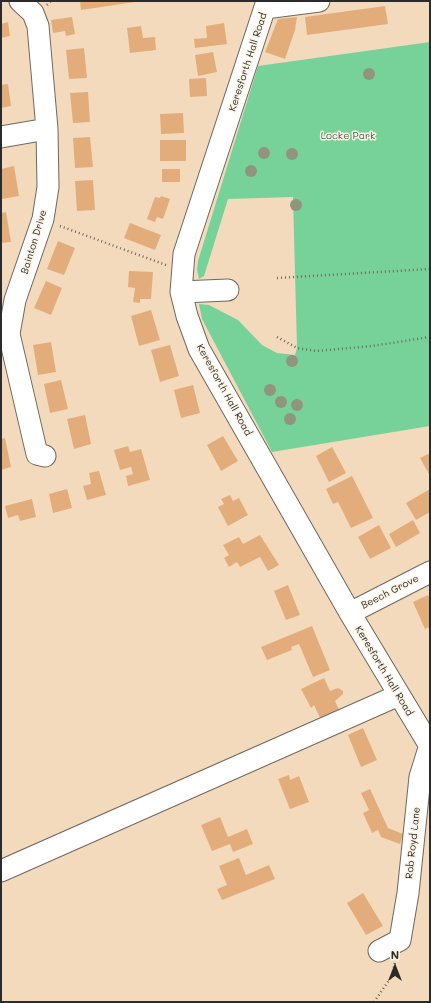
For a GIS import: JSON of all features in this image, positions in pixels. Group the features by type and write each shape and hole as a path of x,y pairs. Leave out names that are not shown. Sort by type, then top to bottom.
{"street":[{"name":"Bainton Drive","path":"20,1 33,13 38,26 48,129 48,187 43,219 15,300 10,334 37,454 45,456"},
{"path":"266,5 319,1"},
{"name":"Keresforth Hall Road","path":"266,5 184,254 181,292 187,316 199,349 350,613 430,746"},
{"path":"1,137 48,129"},
{"path":"181,292 228,290"},
{"name":"Beech Grove","path":"350,613 430,572"},
{"path":"1,871 399,695"},
{"name":"Rob Royd Lane","path":"400,940 408,893 420,777 430,746"},
{"path":"379,951 400,940"}],"path":[{"path":"43,219 182,270"},
{"path":"277,278 430,269"},
{"path":"277,337 297,348 316,351 372,346 430,337"},
{"path":"374,1002 392,976 400,940"}],"green space":[{"name":"Locke Park","path":"430,42 430,426 272,452 202,319 199,304 209,305 238,320 262,345 277,353 295,355 297,348 293,197 228,199 204,276 199,279 197,270 198,261 258,66"}],"building":[{"path":"80,1 135,1 135,2 81,10"},
{"path":"385,6 388,24 307,35 305,17"},
{"path":"72,17 75,34 66,36 65,31 53,33 51,20"},
{"path":"297,17 295,30 285,59 265,52 278,19"},
{"path":"8,22 10,36 1,38 1,24"},
{"path":"224,23 227,44 195,48 194,39 207,38 206,26"},
{"path":"141,26 143,38 155,37 156,50 130,53 127,28"},
{"path":"84,48 87,78 69,79 66,50"},
{"path":"213,52 217,72 198,76 195,55"},
{"path":"206,78 207,96 190,97 189,79"},
{"path":"8,84 11,106 1,108 1,85"},
{"path":"88,92 90,122 73,123 70,93"},
{"path":"183,113 184,133 161,134 160,114"},
{"path":"90,137 93,167 75,168 73,138"},
{"path":"160,140 186,140 186,161 160,161"},
{"path":"14,166 19,196 2,199 1,169"},
{"path":"162,169 180,169 180,182 162,182"},
{"path":"93,180 95,210 77,211 75,181"},
{"path":"161,196 170,199 163,219 157,217 155,222 147,219 155,197 160,198"},
{"path":"6,212 11,242 1,243 1,213"},
{"path":"130,223 161,235 155,250 124,238"},
{"path":"58,241 75,248 64,275 47,269"},
{"path":"129,271 153,272 151,299 140,299 140,303 133,302 135,288 128,287"},
{"path":"46,281 62,288 51,315 34,308"},
{"path":"151,310 160,340 139,346 131,316"},
{"path":"51,342 56,372 38,375 33,345"},
{"path":"170,345 179,376 160,382 151,350"},
{"path":"61,380 68,409 50,413 44,384"},
{"path":"193,385 200,413 181,418 174,390"},
{"path":"85,415 91,444 74,449 67,419"},
{"path":"223,436 238,461 221,471 207,445"},
{"path":"5,438 11,467 1,470 1,439"},
{"path":"128,446 130,452 141,449 150,480 128,486 126,476 133,474 131,467 120,470 114,450"},
{"path":"332,447 346,473 329,482 316,456"},
{"path":"430,453 430,476 420,458"},
{"path":"99,471 106,495 87,500 83,486 91,484 89,473"},
{"path":"352,476 373,518 351,528 338,502 333,504 326,489"},
{"path":"67,489 72,508 53,513 49,494"},
{"path":"430,489 430,512 416,520 406,503"},
{"path":"230,495 233,501 239,498 248,515 228,526 218,507 224,504 221,499"},
{"path":"32,499 36,517 20,521 18,515 8,518 5,506"},
{"path":"413,520 420,533 396,547 389,534"},
{"path":"379,525 391,548 370,559 358,537"},
{"path":"260,535 279,565 268,571 260,557 240,567 237,562 229,567 224,558 229,555 223,545 239,537 243,544"},
{"path":"288,585 300,615 286,620 274,591"},
{"path":"428,595 430,600 430,632 428,627 425,629 413,602"},
{"path":"312,626 330,670 313,677 299,644 291,647 292,650 267,660 261,647"},
{"path":"324,678 330,691 338,688 343,691 343,694 335,701 341,714 322,722 314,705 311,708 301,689"},
{"path":"363,728 377,760 361,767 348,735"},
{"path":"289,775 290,780 299,776 309,802 290,809 278,779"},
{"path":"370,789 388,828 403,834 400,844 381,837 378,830 372,833 363,813 369,810 361,793"},
{"path":"220,817 228,837 247,829 253,844 233,852 230,844 212,851 201,825"},
{"path":"239,858 246,875 269,865 275,879 222,900 217,889 227,885 219,866"},
{"path":"363,893 383,926 366,935 347,903"}]}
